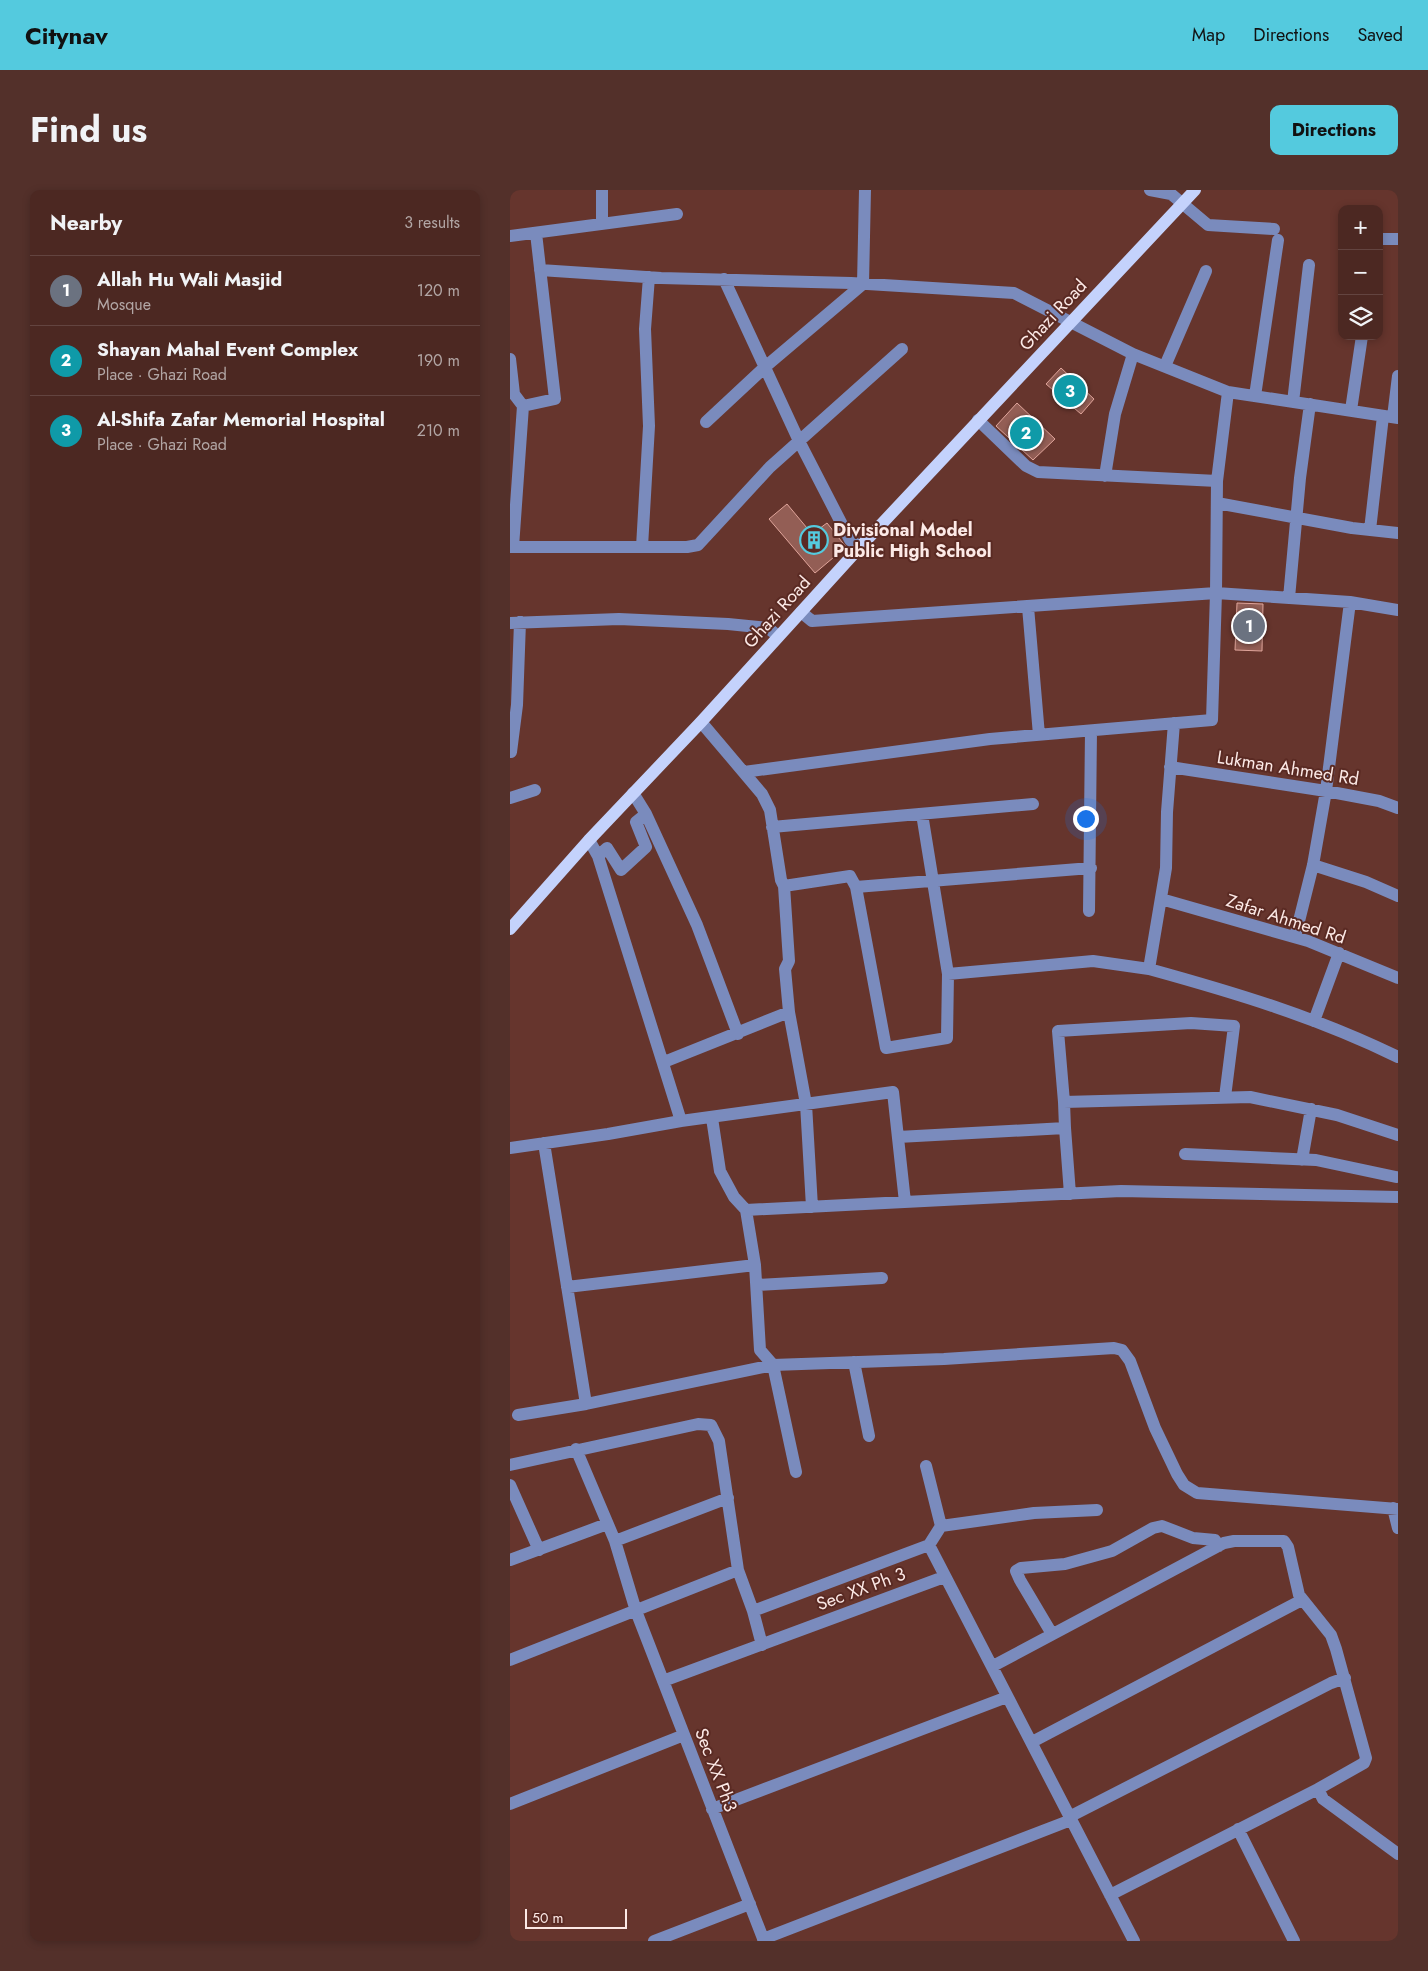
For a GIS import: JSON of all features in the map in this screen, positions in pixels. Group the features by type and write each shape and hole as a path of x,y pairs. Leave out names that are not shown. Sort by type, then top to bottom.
{"main road":[{"name":"Ghazi Road","path":"510,928 860,547 1069,322 1195,190"}],"street":[{"path":"602,190 602,224"},
{"path":"706,422 765,367 864,284 865,190"},
{"path":"1150,190 1171,194 1208,225 1276,234 1256,396"},
{"path":"510,236 677,214"},
{"path":"524,406 555,399 536,233"},
{"path":"1383,239 1398,239"},
{"path":"1292,402 1309,265"},
{"path":"540,270 649,277 864,284 1014,292 1133,354 1228,392 1391,417"},
{"path":"1165,366 1206,271"},
{"path":"642,547 648,467 645,329 649,277"},
{"path":"724,280 799,441 850,540 860,547"},
{"path":"1351,410 1361,340"},
{"path":"510,359 514,394 524,406 512,548 687,547 698,545 770,467 902,349"},
{"path":"1105,476 1115,414 1133,354"},
{"path":"1370,530 1398,376"},
{"path":"744,772 990,739 1212,720 1217,482 1228,392"},
{"path":"1290,598 1296,519 1310,404"},
{"path":"978,420 1026,466 1038,472 1217,482"},
{"path":"1217,503 1296,519 1398,533"},
{"path":"801,612 812,622 1216,593 1350,602 1398,610"},
{"path":"1294,937 1313,865 1326,791 1350,602"},
{"path":"1028,607 1039,735"},
{"path":"511,752 515,623 619,619 728,624 768,628 778,636"},
{"path":"701,722 762,794 770,810 781,880 784,886 789,961 785,969 789,1012 806,1104 812,1207"},
{"path":"1149,969 1166,868 1170,767 1174,723"},
{"path":"1089,911 1091,868 1091,731"},
{"name":"Lukman Ahmed Rd","path":"1170,767 1326,791 1379,801 1398,808"},
{"path":"510,798 535,790"},
{"path":"633,793 646,814 697,925 738,1034"},
{"path":"772,827 1033,804"},
{"path":"598,856 607,848 621,870 646,847 636,822 646,814"},
{"path":"784,886 850,876 856,887 886,1048 947,1038 948,974 931,880 922,814"},
{"path":"589,840 598,856 681,1121"},
{"path":"1313,865 1366,882 1398,896"},
{"path":"856,887 1091,868"},
{"name":"Zafar Ahmed Rd","path":"1161,899 1294,937 1339,953 1398,978"},
{"path":"1314,1021 1339,953"},
{"path":"948,974 1093,961 1149,969 1251,997 1351,1034 1398,1057"},
{"path":"664,1062 789,1012"},
{"path":"1070,1194 1058,1031 1191,1023 1234,1026 1225,1097"},
{"path":"510,1148 681,1121 893,1092 905,1202"},
{"path":"1064,1102 1250,1097 1337,1115 1398,1135"},
{"path":"1302,1160 1311,1109"},
{"path":"712,1118 720,1170 734,1197 746,1210 755,1265 760,1350 773,1365 796,1472"},
{"path":"898,1137 1065,1128"},
{"path":"544,1143 586,1404"},
{"path":"1185,1154 1302,1160 1396,1176"},
{"path":"746,1210 1121,1191 1398,1197"},
{"path":"567,1287 755,1265"},
{"path":"757,1285 882,1278"},
{"path":"518,1415 586,1404 773,1365 944,1359 1098,1348 1122,1350 1130,1361 1155,1428 1184,1485 1197,1493 1395,1509 1398,1528"},
{"path":"854,1362 869,1436"},
{"path":"510,1465 576,1449 698,1424 710,1425 719,1441 738,1570 753,1611 762,1644"},
{"name":"Sec XX Ph3","path":"576,1449 614,1541 636,1612 764,1940"},
{"path":"753,1611 929,1545 941,1526 926,1466"},
{"path":"510,1485 539,1550"},
{"path":"614,1541 728,1498"},
{"path":"941,1526 1034,1513 1097,1510"},
{"path":"510,1560 607,1524"},
{"path":"1052,1634 1020,1580 1016,1571 1021,1568 1065,1564 1112,1551 1153,1528 1162,1526 1193,1538 1215,1540 1219,1546"},
{"path":"993,1666 1219,1546 1234,1541 1284,1540 1288,1546 1297,1588 1302,1600 1331,1635 1345,1678 1366,1758 1359,1768 1110,1895"},
{"path":"929,1545 1134,1941"},
{"path":"510,1660 636,1612 738,1570"},
{"name":"Sec XX Ph 3","path":"663,1681 944,1577"},
{"path":"1032,1742 1302,1600"},
{"path":"764,1940 1070,1818 1322,1688 1345,1678"},
{"path":"712,1808 1007,1697"},
{"path":"510,1804 684,1736"},
{"path":"1318,1789 1323,1799 1398,1854"},
{"path":"1238,1829 1294,1941"},
{"path":"654,1941 750,1904"}],"building":[{"path":"1061,368 1094,399 1081,414 1046,384"},
{"path":"1017,403 1055,439 1033,460 996,426"},
{"name":"Divisional Model Public High School","path":"787,504 812,534 827,523 846,547 815,573 769,519"},
{"path":"1237,603 1263,604 1262,651 1235,650"}],"place":[{"name":"Al-Shifa Zafar Memorial Hospital","path":"1070,391"},
{"name":"Shayan Mahal Event Complex","path":"1026,433"},
{"name":"Divisional Model Public High School","path":"814,540"},
{"name":"Allah Hu Wali Masjid","path":"1249,626"}]}
